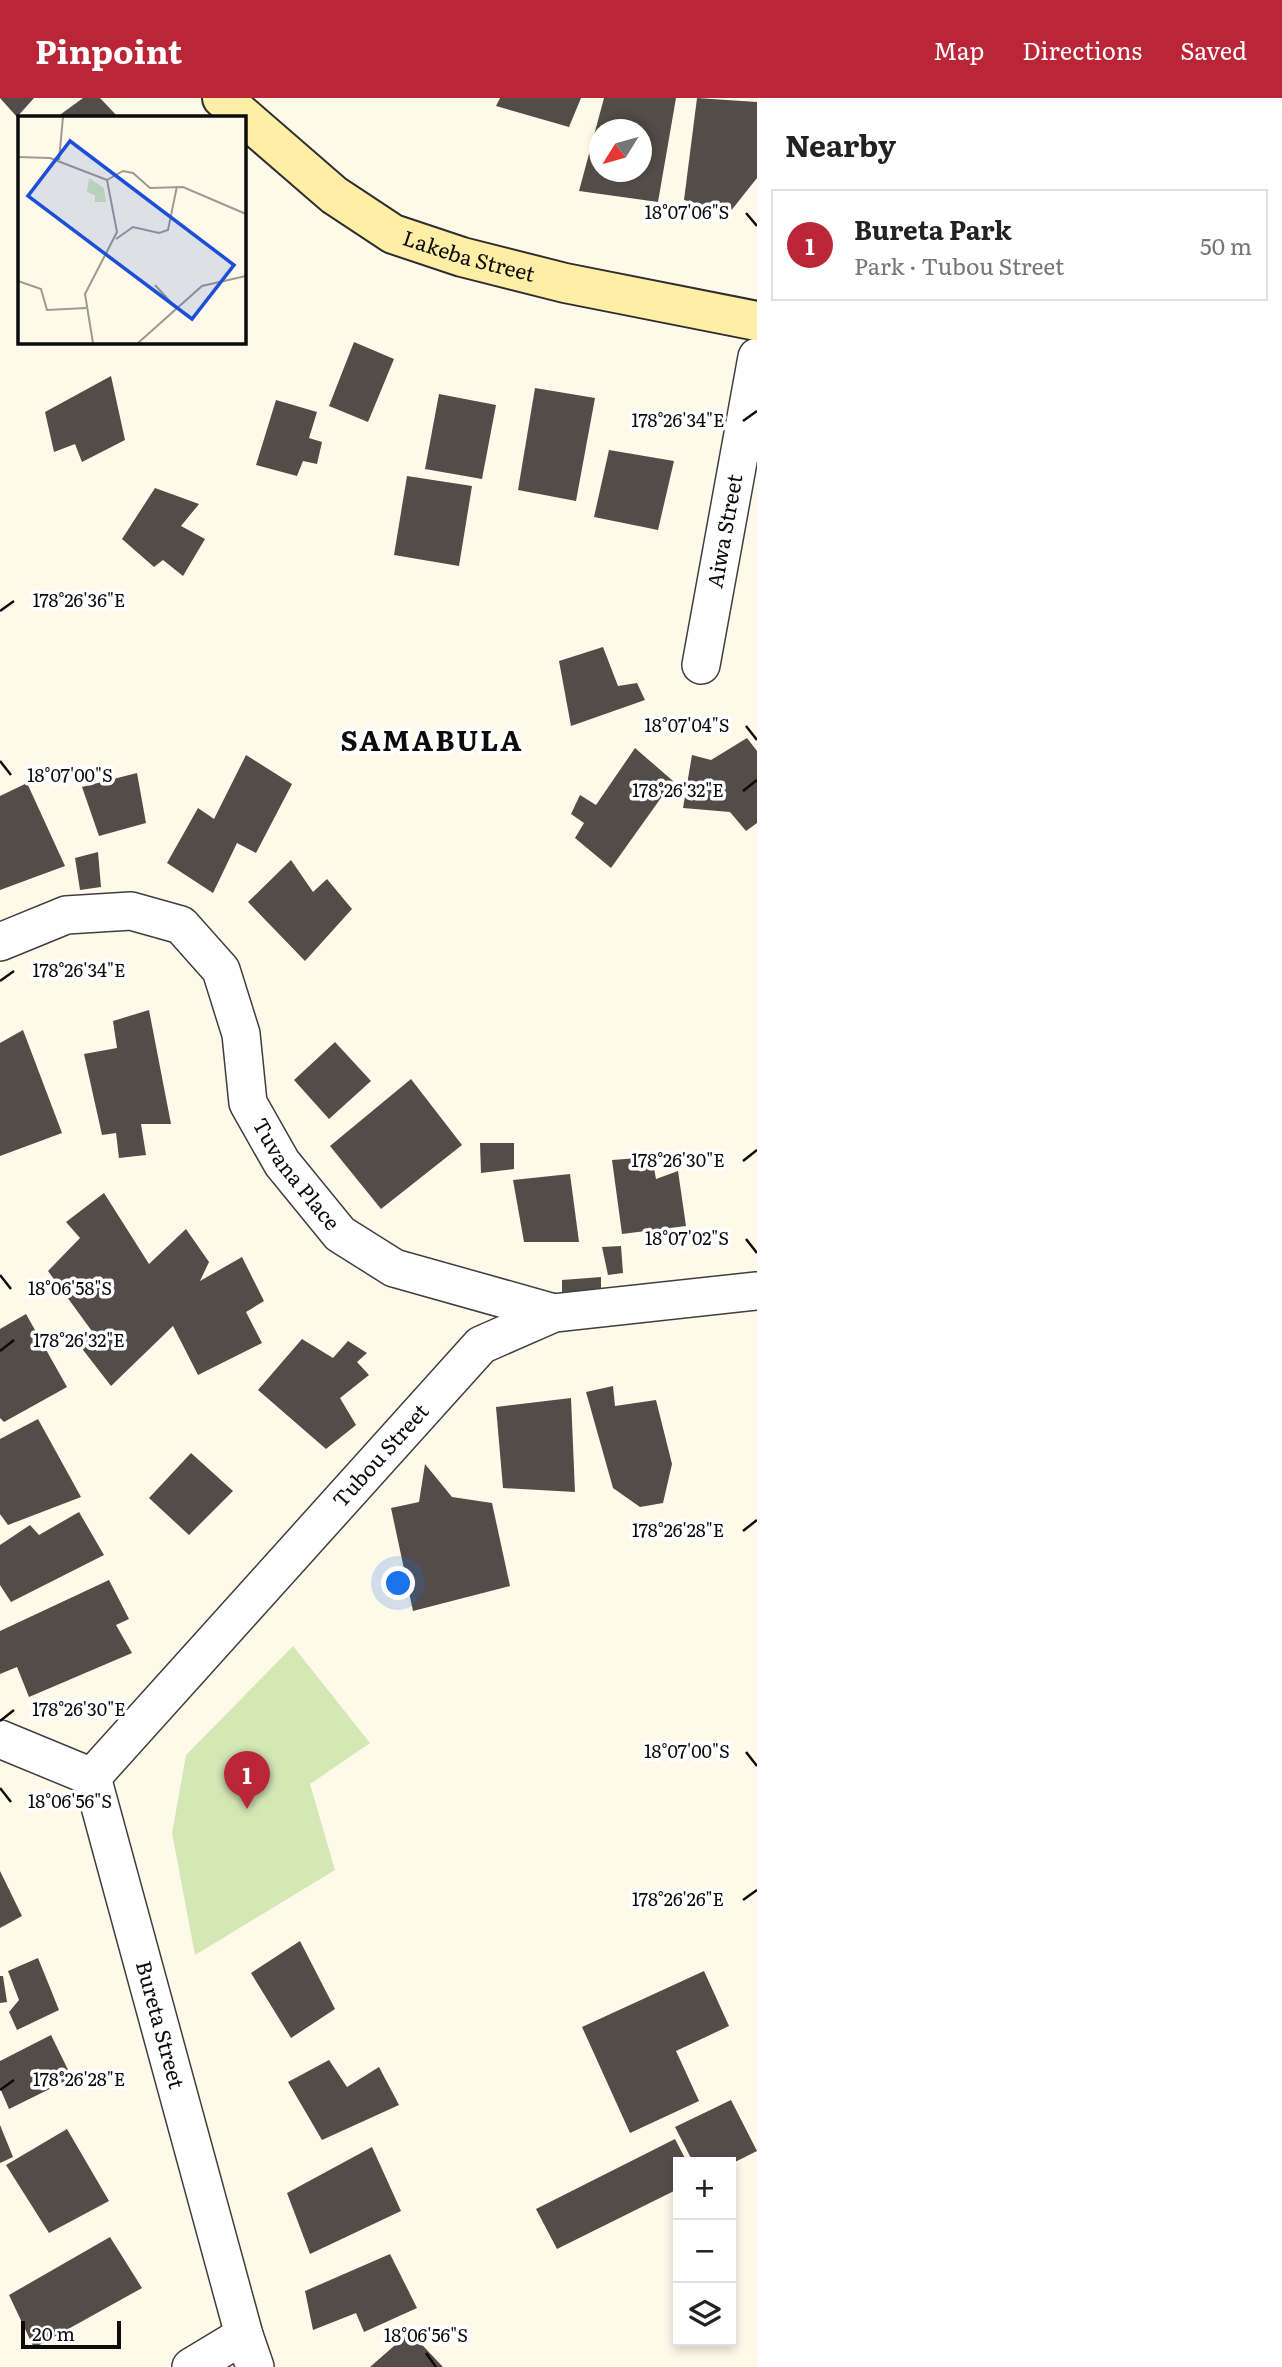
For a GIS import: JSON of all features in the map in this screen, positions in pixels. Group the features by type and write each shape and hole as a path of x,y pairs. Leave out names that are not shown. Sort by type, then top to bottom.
{"main road":[{"name":"Lakeba Street","path":"222,98 243,116"},
{"name":"Lakeba Street","path":"245,118 334,195 393,234 462,257 565,283 757,321"}],"street":[{"name":"Aiwa Street","path":"701,665 757,357"},
{"name":"Tuvana Place","path":"0,942 66,915 131,911 181,925 221,970 241,1034 248,1104 282,1164 340,1234 394,1268 554,1313"},
{"name":"Tubou Street","path":"92,1777 481,1345 554,1313 757,1291"},
{"path":"0,1739 92,1777"},
{"name":"Bureta Street","path":"92,1777 249,2351"},
{"path":"191,2367 249,2351"}],"green space":[{"path":"293,1646 370,1743 310,1784 335,1870 195,1955 172,1833 186,1755"}],"building":[{"path":"0,98 34,98 17,117"},
{"path":"83,98 100,98 117,116 58,116"},
{"path":"500,98 581,98 569,127 496,106"},
{"path":"604,98 676,98 658,202 579,191 589,154 589,182 652,182 652,119 598,119"},
{"path":"697,98 757,102 757,178 730,212 684,200"},
{"path":"354,342 394,359 368,422 329,406"},
{"path":"111,376 125,440 82,462 75,444 54,452 45,412"},
{"path":"535,388 595,398 576,501 518,490"},
{"path":"439,394 496,405 482,479 425,469"},
{"path":"276,400 317,412 309,438 322,442 317,464 303,461 297,476 256,465"},
{"path":"609,450 674,461 658,530 594,517"},
{"path":"407,476 472,486 459,566 394,555"},
{"path":"155,488 199,504 181,526 205,539 183,576 163,560 154,567 122,539"},
{"path":"603,647 618,686 637,683 645,700 571,726 559,661"},
{"path":"747,738 757,751 757,823 746,831 730,812 683,808 692,755 711,760"},
{"path":"635,748 673,781 611,868 575,838 584,823 571,814 580,795 596,805"},
{"path":"246,755 292,784 256,853 237,843 213,893 167,863 198,808 214,819"},
{"path":"137,773 146,823 99,836 82,787"},
{"path":"27,783 65,866 0,890 0,796"},
{"path":"98,852 101,887 80,890 75,858"},
{"path":"291,860 313,892 327,879 352,909 305,961 248,902"},
{"path":"149,1010 171,1124 141,1124 146,1155 119,1158 116,1133 102,1135 84,1054 117,1048 113,1021"},
{"path":"23,1030 62,1133 0,1156 0,1043"},
{"path":"335,1042 371,1081 329,1119 294,1080"},
{"path":"411,1079 462,1145 381,1209 330,1146"},
{"path":"480,1143 514,1143 514,1169 481,1173"},
{"path":"652,1157 656,1179 678,1171 686,1226 622,1234 612,1160"},
{"path":"570,1174 579,1242 524,1242 513,1180"},
{"path":"104,1193 149,1264 186,1229 209,1262 200,1281 242,1257 264,1301 246,1312 262,1343 198,1375 173,1326 111,1386 80,1346 94,1334 48,1271 80,1238 66,1222"},
{"path":"621,1246 623,1273 608,1275 602,1247"},
{"path":"601,1277 601,1290 562,1292 562,1280"},
{"path":"26,1314 67,1387 4,1422 0,1418 0,1329"},
{"path":"302,1339 333,1358 348,1341 367,1353 357,1362 369,1375 340,1398 356,1425 326,1449 258,1390"},
{"path":"613,1386 615,1406 656,1400 672,1464 663,1503 640,1507 613,1488 586,1392"},
{"path":"571,1398 575,1492 503,1488 496,1407"},
{"path":"38,1419 81,1497 8,1525 0,1514 0,1439"},
{"path":"191,1453 233,1491 189,1535 149,1498"},
{"path":"425,1464 452,1497 492,1503 510,1586 413,1611 391,1508 419,1502"},
{"path":"79,1512 104,1555 11,1602 0,1585 0,1545 30,1525 39,1535"},
{"path":"109,1580 129,1619 116,1625 132,1653 29,1697 17,1667 0,1674 0,1631"},
{"path":"0,1871 22,1916 0,1928"},
{"path":"300,1941 335,2009 291,2038 251,1973"},
{"path":"38,1958 59,2010 17,2030 9,2012 19,2000 8,1971"},
{"path":"704,1971 729,2026 676,2051 699,2101 630,2133 582,2027"},
{"path":"0,1976 3,1976 7,2002 0,2003"},
{"path":"51,2035 72,2078 9,2109 0,2088 0,2061"},
{"path":"329,2060 347,2087 379,2067 399,2105 322,2140 288,2082"},
{"path":"731,2100 757,2151 736,2162 736,2157 690,2157 675,2127"},
{"path":"0,2125 13,2157 0,2163"},
{"path":"67,2129 109,2201 49,2233 6,2165"},
{"path":"675,2139 684,2157 673,2157 673,2191 557,2249 536,2209"},
{"path":"372,2147 401,2211 310,2254 287,2193"},
{"path":"110,2237 142,2288 34,2348 9,2295"},
{"path":"390,2254 417,2308 364,2332 356,2313 313,2330 305,2291"},
{"path":"410,2332 443,2367 370,2367"}],"place":[{"name":"Bureta Park","path":"247,1809"}],"district":[{"name":"SAMABULA","path":"432,741"}]}
